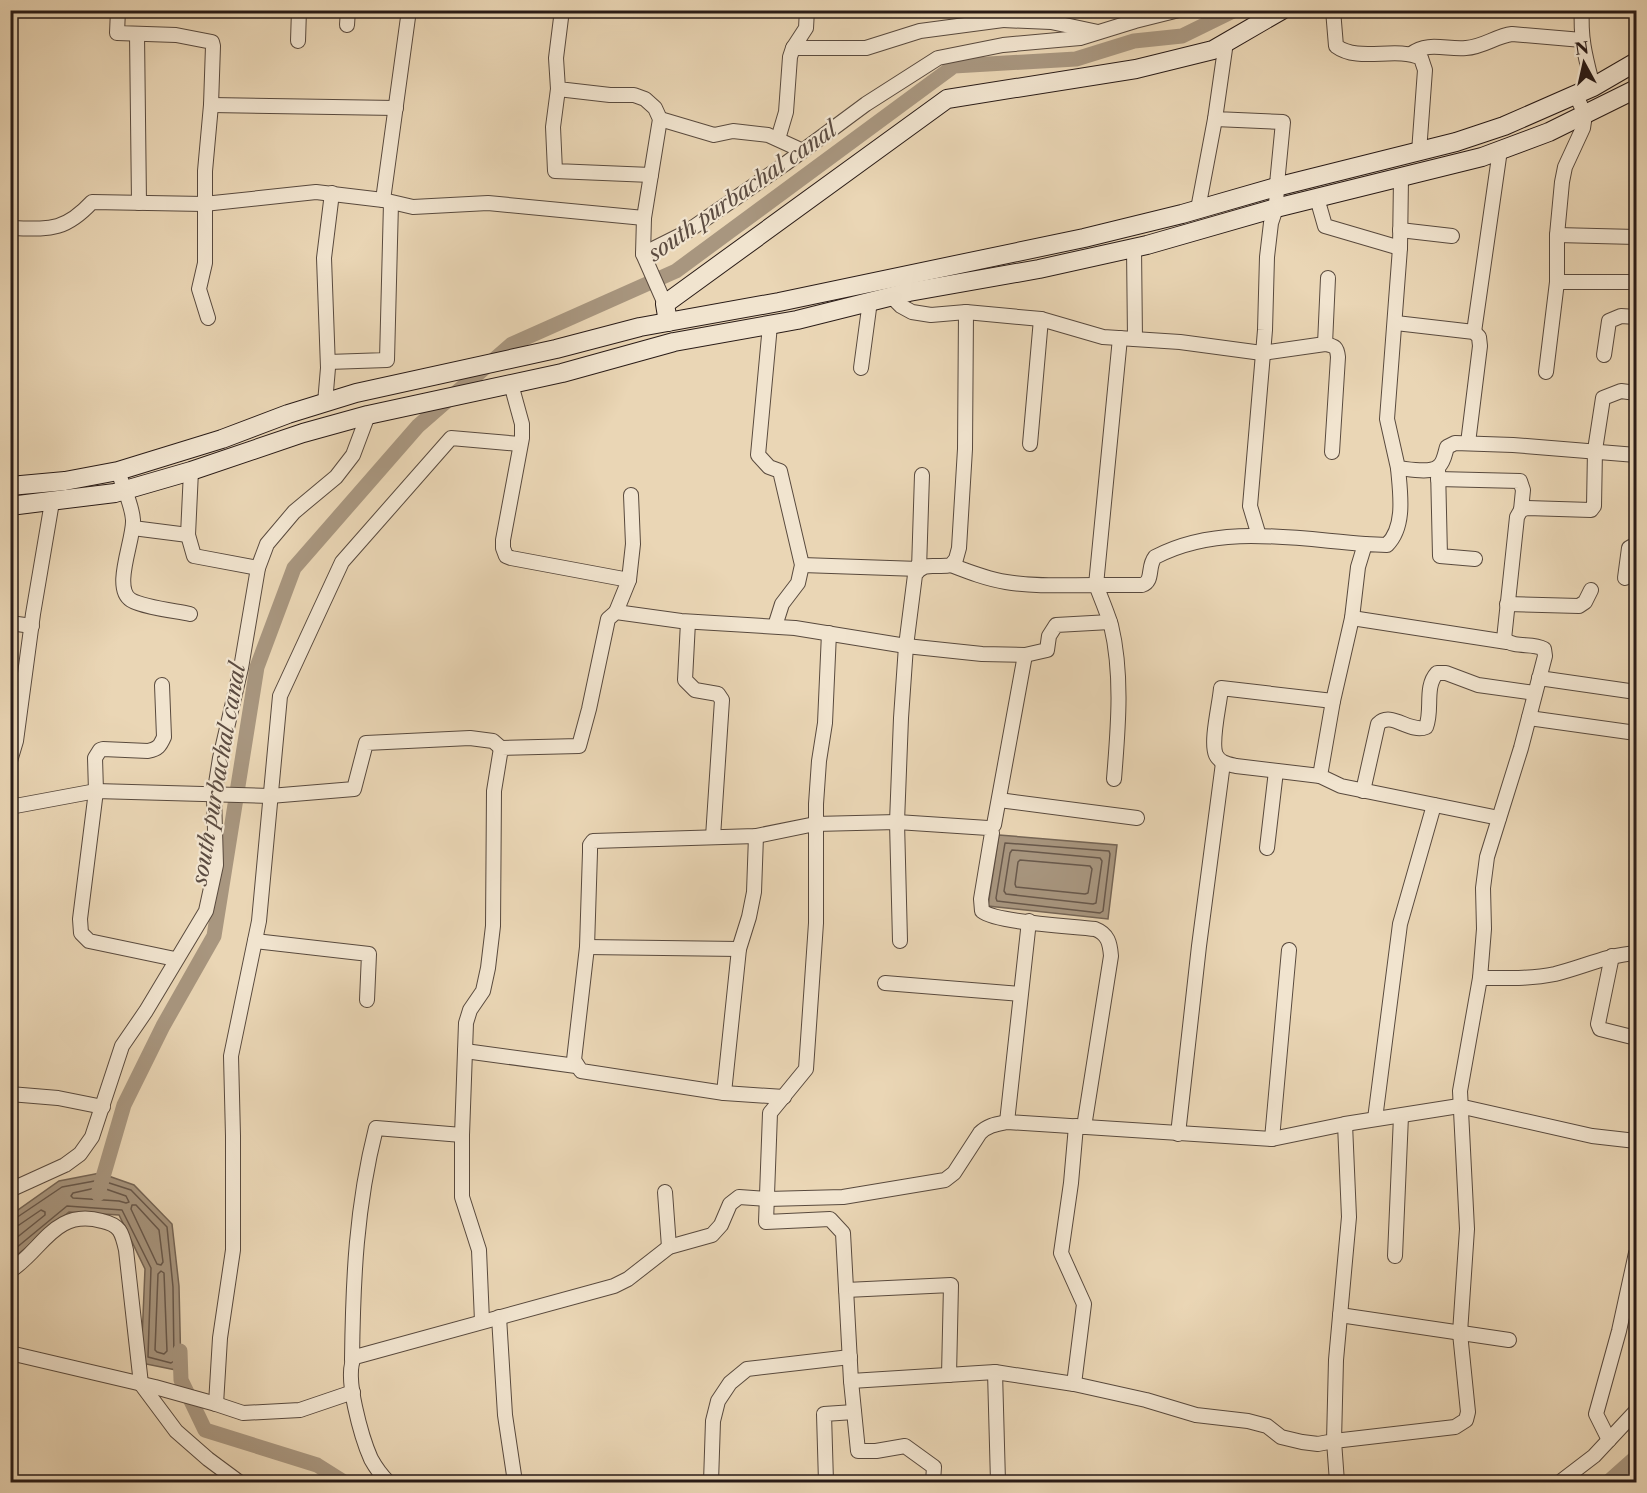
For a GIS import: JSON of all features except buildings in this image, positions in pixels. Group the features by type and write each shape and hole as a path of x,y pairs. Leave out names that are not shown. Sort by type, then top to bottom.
{"main road":[{"path":"668,322 664,303 947,99 1136,69 1213,50 1282,10"},
{"path":"10,486 65,481 118,471 222,439 356,393 539,353 640,327 822,293 1198,210 1276,187 1456,142 1504,126 1593,87 1636,62"},
{"path":"10,506 90,498 124,491 303,433 368,415 562,373 674,342 770,325 891,296 1040,269 1134,248 1276,208 1401,178 1500,150 1549,132 1636,89"}],"street":[{"path":"118,10 117,33 176,35 212,42 211,105 205,171 205,263 199,289 208,318"},
{"path":"298,41 299,10"},
{"path":"347,25 348,10"},
{"path":"327,362 387,360 387,202 409,10"},
{"path":"562,10 556,58 558,89 554,127 555,171 651,175"},
{"path":"778,139 786,112 792,48 806,28 807,10"},
{"path":"643,255 685,234 866,104 938,58 1003,45 1080,38 1135,16 1179,10"},
{"path":"1333,10 1336,46 1346,53 1411,54 1421,58 1425,70 1419,152"},
{"path":"1582,10 1582,40 1593,87"},
{"path":"792,48 866,48 920,30 1003,15 1098,32"},
{"path":"137,34 139,203"},
{"path":"1411,54 1418,48 1431,46 1468,48 1479,46 1501,35 1512,34 1582,40"},
{"path":"1198,210 1215,119 1226,42"},
{"path":"558,89 610,95 634,95 645,99 655,108 660,119 644,218 643,255 664,303"},
{"path":"1546,372 1557,282 1557,235 1562,182 1586,115 1576,94"},
{"path":"211,105 396,108"},
{"path":"660,119 714,135 733,131 768,135 803,151"},
{"path":"1215,119 1283,122 1276,208 1269,237 1260,401 1250,506 1259,536"},
{"path":"1474,332 1500,150"},
{"path":"802,565 919,569 927,565 942,567 951,565 984,577 1026,585 1142,585 1150,579 1150,562 1155,557 1209,538 1259,536 1387,545 1395,538 1401,507 1398,468 1388,419 1396,323 1401,178"},
{"path":"10,228 54,229 78,218 92,202 204,204 316,192 413,207 488,203 644,218"},
{"path":"326,403 324,258 332,193"},
{"path":"1317,198 1325,226 1400,248"},
{"path":"1400,230 1452,236"},
{"path":"1557,235 1636,237"},
{"path":"1134,248 1135,339"},
{"path":"1325,344 1328,278"},
{"path":"1557,282 1636,282"},
{"path":"822,293 824,312"},
{"path":"891,296 901,306 912,312 931,315 966,312 1041,319 1103,337 1180,342 1262,353 1325,344 1334,345 1338,357 1332,452"},
{"path":"861,369 870,301"},
{"path":"951,565 956,559 958,548 965,449 966,312"},
{"path":"1604,355 1609,321 1621,316 1636,317"},
{"path":"1030,444 1041,319"},
{"path":"1396,323 1474,332 1479,337 1480,346 1468,443"},
{"path":"770,325 758,455 769,466 780,471 802,565 798,583 782,604 775,626"},
{"path":"1114,779 1118,719 1116,662 1110,622 1096,585 1120,338"},
{"path":"511,384 522,424 503,540 506,556 628,580"},
{"path":"1521,510 1527,508 1591,510 1594,506 1596,450 1603,398 1621,391 1636,393"},
{"path":"10,1190 65,1165 80,1154 92,1137 122,1046 146,1011 206,910 216,865 220,758 241,668 258,568 267,544 294,512 336,477 353,455 368,415"},
{"path":"216,1404 220,1338 233,1250 231,1056 259,921 266,796 280,696 342,562 451,438 520,444"},
{"path":"1475,559 1440,556 1438,473 1450,444 1596,450 1636,455"},
{"path":"1398,468 1520,481 1523,490 1521,510 1517,516 1507,604 1504,633 1504,639 1507,642"},
{"path":"118,471 130,506 133,528 123,580 126,596 141,604 190,614"},
{"path":"191,471 188,536 194,556 258,568"},
{"path":"900,941 897,822 906,646 915,575 919,569 922,475"},
{"path":"10,807 96,791 266,796 354,789 366,743 470,738 493,741 501,748 579,746 608,619 616,612 628,580 633,544 631,495"},
{"path":"10,761 16,698 32,626 52,502"},
{"path":"133,528 188,536"},
{"path":"1320,776 1333,700 1352,618 1358,567 1365,544"},
{"path":"1625,578 1629,548 1636,544"},
{"path":"1507,604 1579,606 1585,602 1590,590"},
{"path":"616,612 688,621 775,626 906,646 982,654 1025,655 1047,650 1049,636 1056,625 1110,622"},
{"path":"851,1380 995,1372 1074,1384 1146,1400 1196,1415 1248,1421 1267,1426 1281,1437 1318,1444 1455,1427 1466,1420 1468,1402 1460,1333 1467,1229 1459,1106 1464,1063 1480,978 1484,929 1483,888 1487,857 1545,656 1544,649 1539,646 1352,618"},
{"path":"688,621 685,680 695,690 718,694 722,700 713,837"},
{"path":"10,623 32,626"},
{"path":"829,633 825,723 819,760 815,824 816,923 806,1069 770,1113 766,1222 830,1219 843,1233 851,1380 858,1451 876,1451 905,1446 934,1467 933,1482"},
{"path":"994,825 1025,655"},
{"path":"1363,791 1378,724 1382,720 1389,720 1414,729 1426,727 1429,719 1430,685 1437,673 1446,673 1478,685 1535,693"},
{"path":"1539,678 1636,692"},
{"path":"162,686 164,737 161,745 156,750 148,751 100,750 95,758 96,791 80,919 81,933 89,941 176,960"},
{"path":"1333,700 1221,688 1215,738 1216,754 1223,763 1320,776 1341,786 1499,818"},
{"path":"1528,718 1636,733"},
{"path":"482,1321 479,1250 462,1197 462,1135 466,1023 470,1010 483,991 493,926 494,791 501,748"},
{"path":"1178,1134 1223,763"},
{"path":"1267,848 1276,771"},
{"path":"999,800 1137,818"},
{"path":"1375,1119 1400,924 1434,805"},
{"path":"784,1097 724,1093 581,1071 576,1066 574,1060 587,947 590,845 593,841 756,836 815,824 897,822 988,828 992,833 981,899 982,911 1005,918 1095,929 1103,932 1110,942 1111,956 1080,1126 1061,1253 1084,1304 1074,1384"},
{"path":"724,1093 739,949 754,892 756,836"},
{"path":"1007,1122 1029,921"},
{"path":"255,941 369,954 367,1000"},
{"path":"587,947 739,949"},
{"path":"1272,1138 1289,950"},
{"path":"1480,978 1553,974 1612,956 1636,953"},
{"path":"1612,956 1598,1024 1605,1032 1636,1038"},
{"path":"885,983 1020,994"},
{"path":"465,1051 576,1066"},
{"path":"10,1094 58,1098 103,1107"},
{"path":"352,1360 355,1357 482,1321 614,1286 628,1280 669,1247 712,1235 721,1226 729,1204 739,1197 767,1199 843,1197 945,1180 954,1173 985,1128 1007,1122 1272,1138 1459,1106 1573,1132 1636,1141"},
{"path":"1395,1256 1401,1116"},
{"path":"1337,1482 1333,1403 1349,1218 1346,1124"},
{"path":"388,1482 378,1472 365,1444 350,1373 355,1245 365,1171 376,1128 462,1135"},
{"path":"665,1192 669,1247"},
{"path":"10,1271 18,1266 55,1227 67,1222 93,1218 111,1223 122,1232 148,1386 176,1431 239,1482"},
{"path":"1609,1440 1596,1414 1619,1331 1636,1253"},
{"path":"846,1290 951,1285 949,1375"},
{"path":"1340,1315 1509,1340"},
{"path":"499,1317 505,1408 515,1482"},
{"path":"10,1353 148,1386 243,1413 300,1410 353,1392"},
{"path":"711,1482 713,1421 718,1401 730,1383 747,1369 850,1357"},
{"path":"995,1372 998,1482"},
{"path":"1560,1482 1594,1456 1636,1411"},
{"path":"826,1482 824,1414 854,1412"}],"water":[{"path":"999,835 1117,845 1108,919 988,906"},
{"path":"100,1173 134,1185 172,1224 179,1286 181,1371 141,1363 145,1269 119,1215 69,1212 11,1260 11,1215 59,1181"}],"waterway":[{"name":"south purbachal canal","path":"98,1194 124,1105 163,1026 214,936 257,667 294,568 418,426 512,344 676,271 954,66 1076,59 1134,41 1182,36 1235,10"},
{"path":"180,1351 181,1380 205,1430 317,1465 344,1482"},
{"path":"1608,1482 1636,1457"}]}
